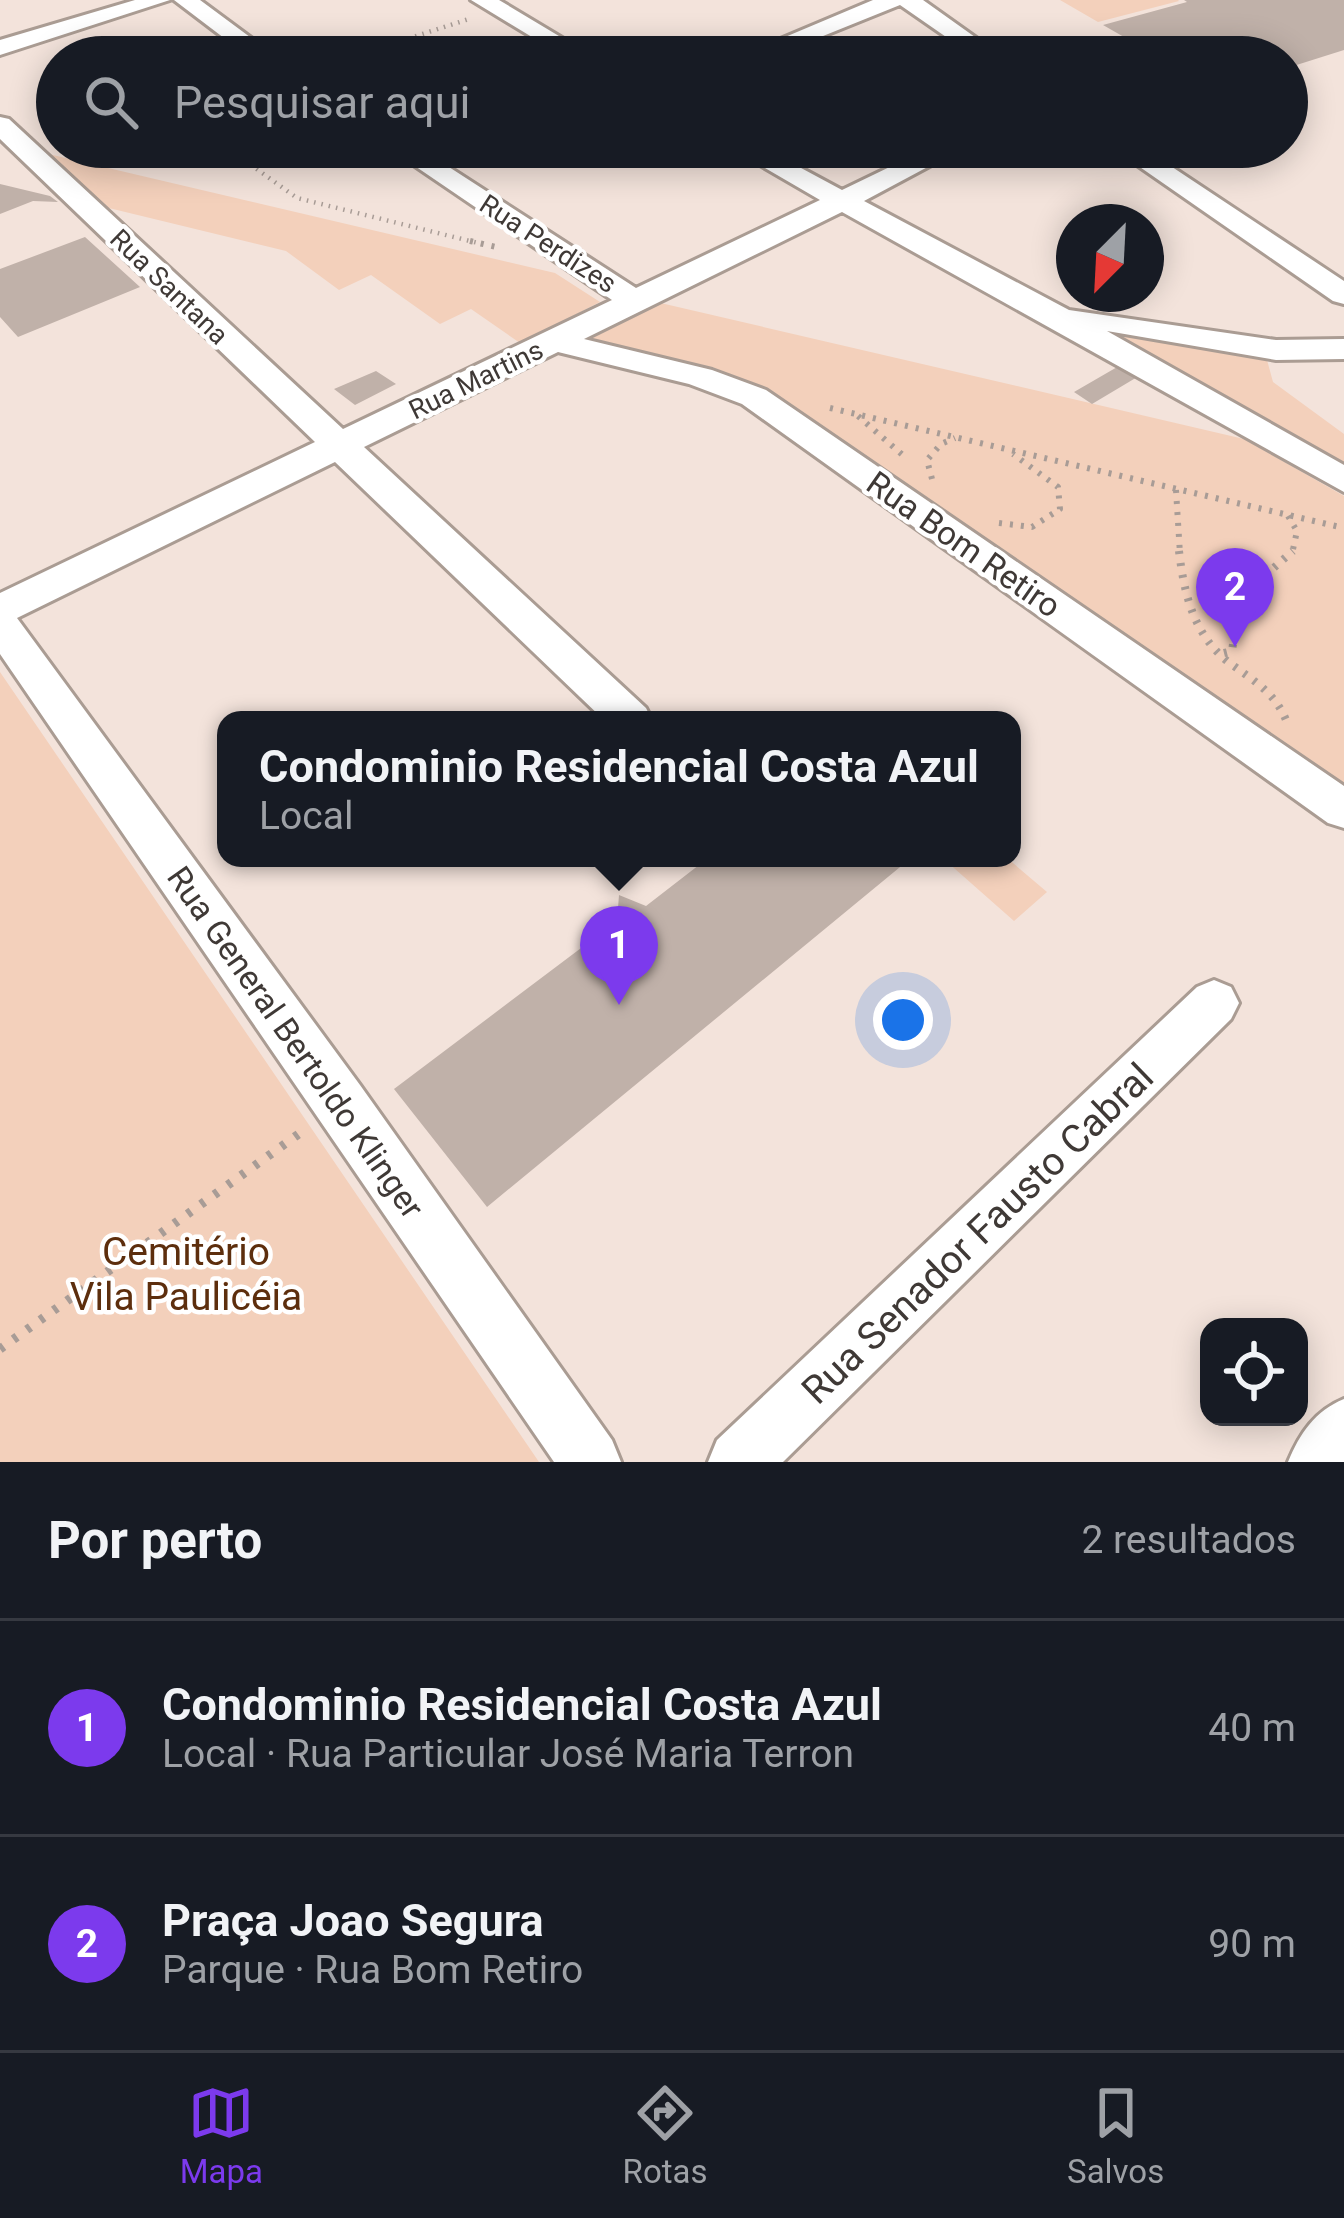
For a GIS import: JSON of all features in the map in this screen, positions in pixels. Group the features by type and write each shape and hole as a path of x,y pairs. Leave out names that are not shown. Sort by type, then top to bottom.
{"street":[{"path":"40,36 159,0"},
{"path":"184,0 235,36"},
{"path":"490,5 527,0"},
{"path":"802,36 892,0"},
{"path":"908,0 960,36"},
{"path":"490,5 545,36"},
{"path":"0,48 36,37"},
{"name":"Rua Santana","path":"0,125 36,159"},
{"name":"Rua Santana","path":"45,168 621,711"},
{"name":"Rua Perdizes","path":"432,168 635,301"},
{"path":"780,168 1052,313 1344,480"},
{"name":"Rua Martins","path":"0,610 907,168"},
{"path":"1155,168 1344,295"},
{"path":"1052,313 1276,350 1344,350"},
{"name":"Rua Bom Retiro","path":"554,341 700,376 754,397 1344,810"},
{"name":"Rua General Bertoldo Klinger","path":"0,624 342,1103 590,1462"},
{"name":"Rua Senador Fausto Cabral","path":"739,1462 1214,1003"},
{"path":"1319,1462 1344,1429"}],"path":[{"path":"407,36 490,5"},
{"path":"255,168 297,198 496,247"},
{"path":"811,403 1344,528"},
{"path":"855,414 910,462"},
{"path":"930,477 930,455 956,438"},
{"path":"985,516 1028,528 1043,524 1060,509 1058,487 1008,450"},
{"path":"920,469 939,486"},
{"path":"1176,490 1186,593 1216,651 1266,688 1283,711 1289,738 1286,769"},
{"path":"1216,651 1232,651 1231,625 1240,595 1293,553 1298,531 1287,515"},
{"path":"0,1348 342,1103"}],"green space":[{"path":"1060,0 1178,0 1179,1 1098,22"},
{"path":"45,168 108,168 555,273 600,302 520,343 471,309 440,324 371,275 339,290 286,251 80,201"},
{"path":"652,301 1244,439 1344,496 1344,799 782,408 570,339"},
{"path":"1073,324 1253,351 1267,360 1273,382 1344,434 1344,479"},
{"name":"Cemitério Vila Paulicéia","path":"0,672 539,1462 0,1462"},
{"path":"953,867 1018,867 1047,892 1014,921"}],"building":[{"path":"1184,0 1344,0 1344,50 1308,61 1308,36 1122,36 1103,25 1187,2"},
{"path":"0,184 58,202 33,201 0,214"},
{"path":"85,237 140,287 18,337 0,317 0,269"},
{"path":"1131,359 1149,370 1092,404 1074,392"},
{"path":"376,371 396,384 355,405 334,389"},
{"path":"696,867 900,867 487,1207 394,1089 617,921 619,895 646,906"}],"place":[{"name":"Praça Joao Segura","path":"1235,647"},
{"name":"Condominio Residencial Costa Azul","path":"619,1005"}]}
